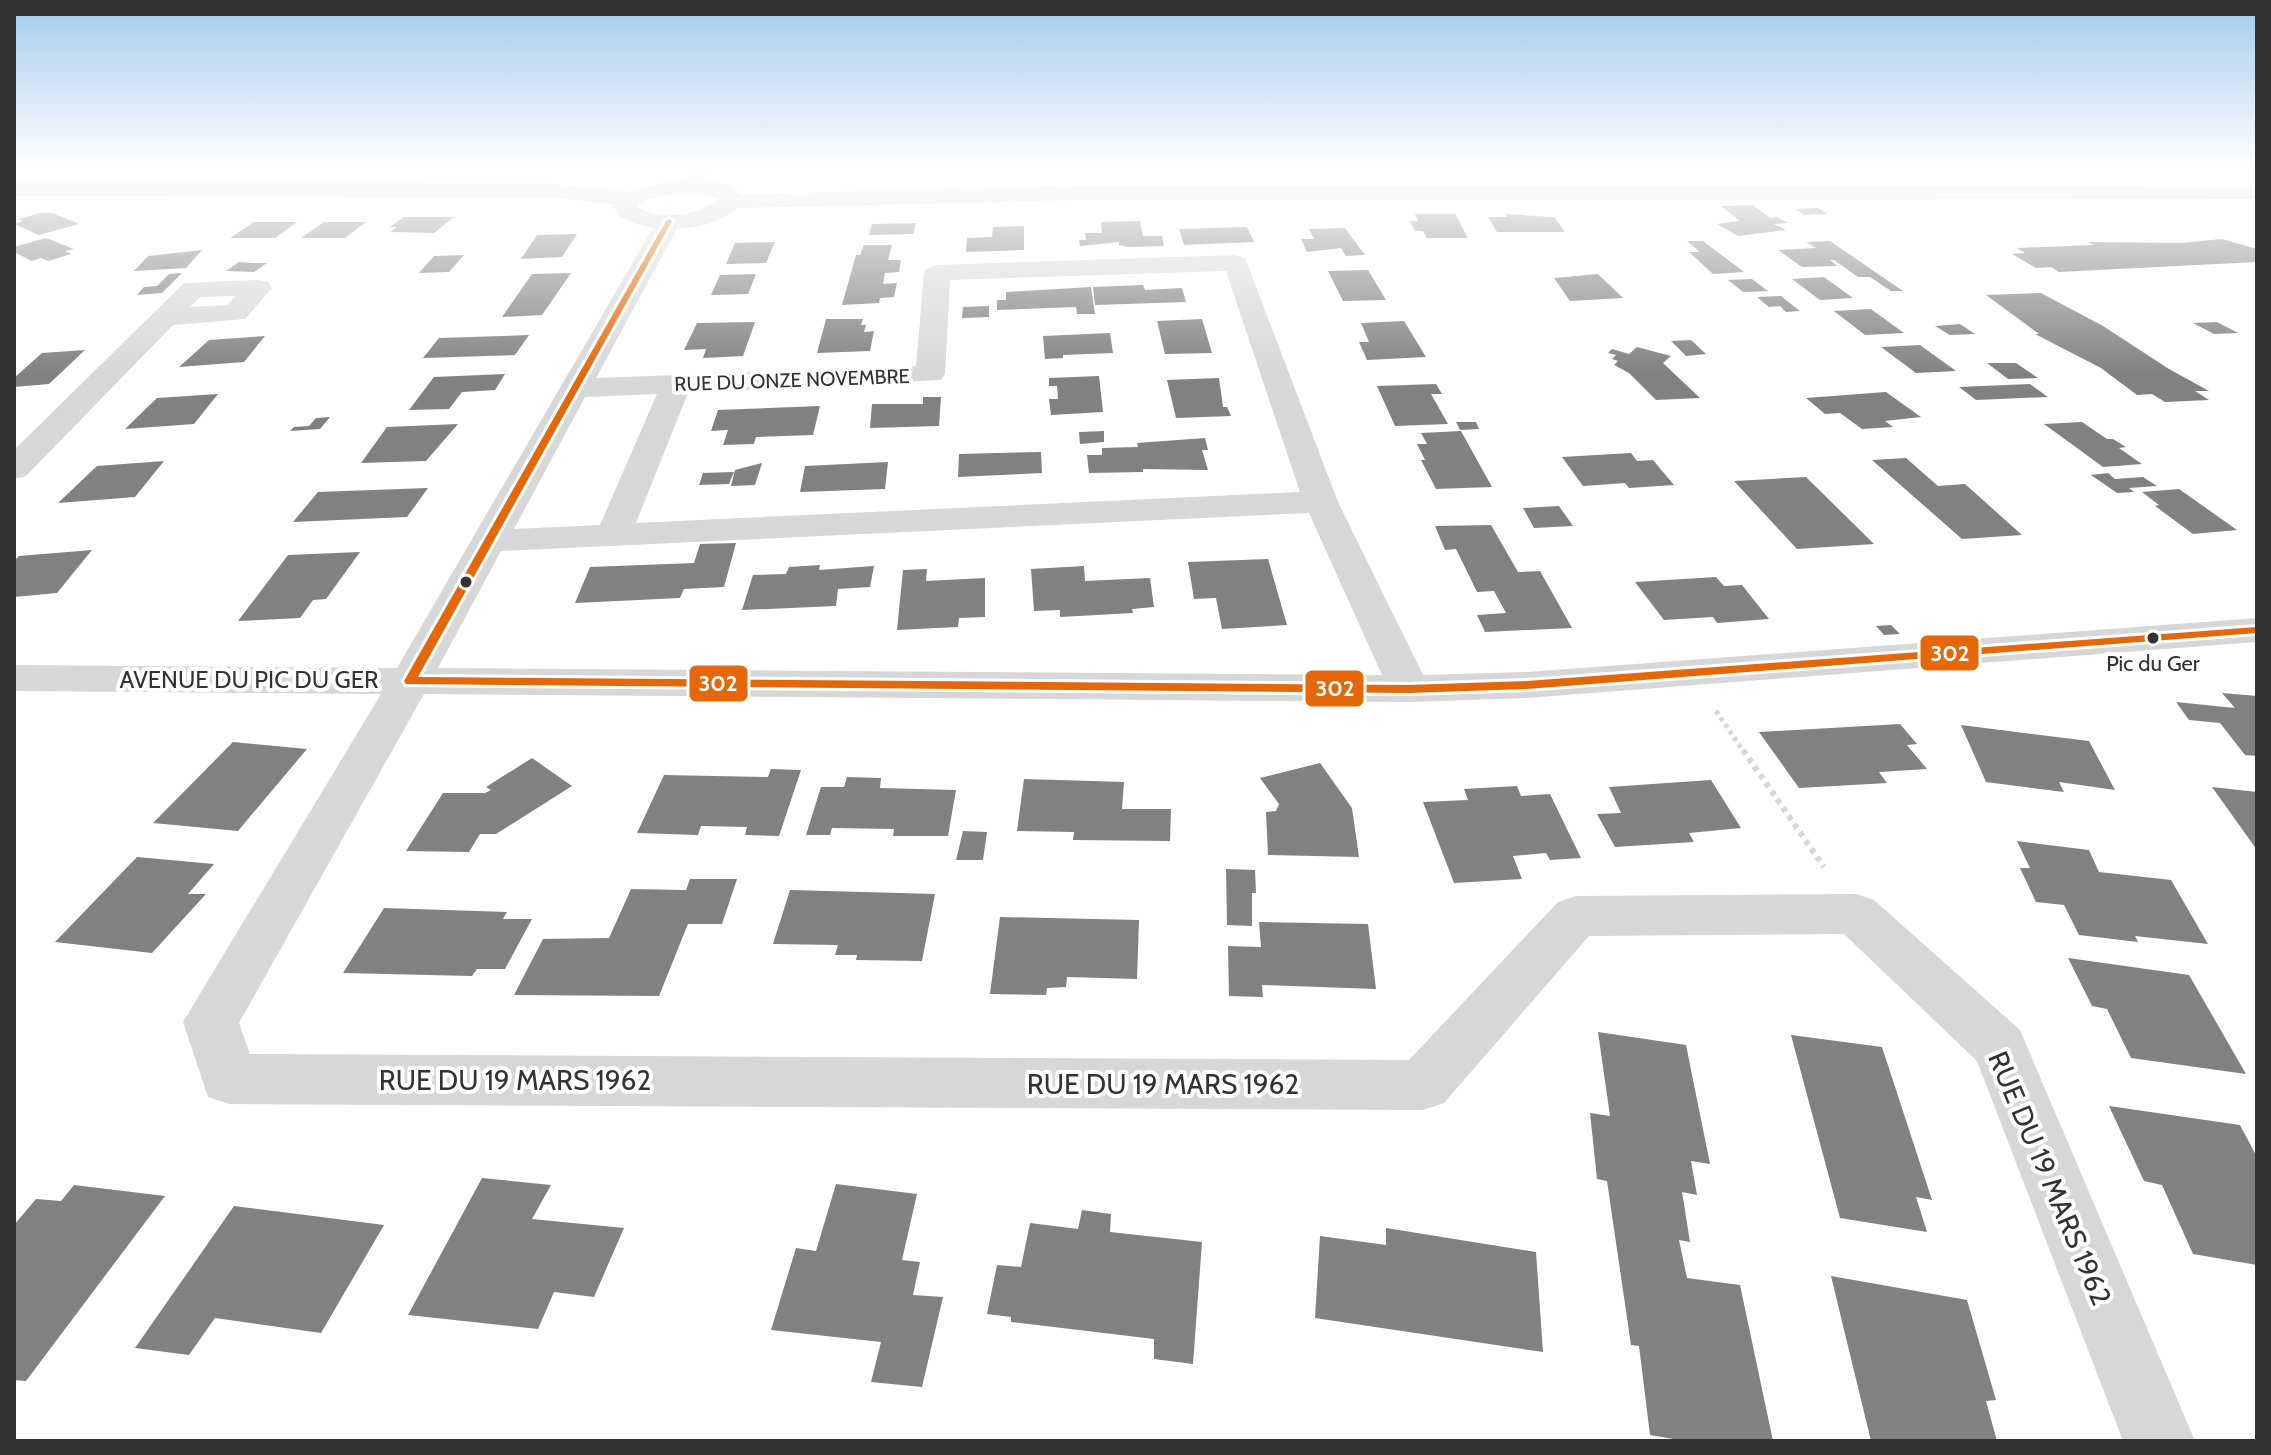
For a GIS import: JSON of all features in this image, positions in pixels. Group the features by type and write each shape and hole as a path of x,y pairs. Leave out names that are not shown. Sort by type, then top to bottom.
{"street":[{"path":"410,681 660,238"},
{"name":"RUE DU ONZE NOVEMBRE","path":"576,388 930,374 937,273 1236,263 1321,502 1409,689"},
{"path":"14,469 168,317"},
{"path":"613,536 676,384"},
{"path":"488,541 1321,502"},
{"name":"AVENUE DU PIC DU GER","path":"14,678 1409,689 1527,685 2257,630"},
{"name":"RUE DU 19 MARS 1962","path":"410,681 211,1022 229,1079 1423,1085 1576,916 1856,914 2000,1047 2159,1441"}],"path":[{"path":"1690,672 1856,914"}],"building":[{"path":"46,238 74,249 65,251 71,254 48,261 41,258 32,261 14,252 14,247"},
{"path":"535,238 574,238 562,257 521,259"},
{"path":"967,238 1024,238 1024,250 966,252"},
{"path":"1162,238 1164,246 1128,247 1119,245 1119,242 1080,246 1079,240"},
{"path":"1182,238 1252,238 1254,242 1184,245"},
{"path":"1352,238 1365,255 1346,256 1341,248 1307,252 1301,239"},
{"path":"2222,239 2257,249 2257,262 2059,272 2051,267 2036,268 2012,254 2025,253 2017,248 2094,245 2088,242 2181,243"},
{"path":"1687,241 1703,241 1744,272 1713,274 1689,252 1700,252"},
{"path":"1830,241 1903,291 1891,291 1870,277 1858,277 1834,260 1830,260 1837,266 1802,267 1778,250 1816,248 1806,242"},
{"path":"775,242 766,263 726,264 735,243"},
{"path":"864,245 892,245 888,260 901,260 899,272 885,273 883,284 897,283 894,297 880,298 879,303 842,305 856,255 860,255"},
{"path":"202,250 186,268 134,271 148,256"},
{"path":"464,255 449,272 419,273 434,256"},
{"path":"239,262 267,263 254,272 226,271"},
{"path":"1368,270 1386,300 1343,301 1328,271"},
{"path":"182,273 162,293 137,295 144,287 157,286 169,274"},
{"path":"571,273 542,315 502,317 532,274"},
{"path":"756,274 748,294 711,295 720,275"},
{"path":"1598,274 1623,298 1570,301 1554,278"},
{"path":"1824,277 1853,298 1820,300 1792,279"},
{"path":"1752,279 1768,291 1743,292 1728,280"},
{"path":"1143,285 1145,290 1182,288 1186,302 1095,305 1093,287"},
{"path":"1091,287 1095,314 1077,314 1076,307 997,310 997,300 1006,300 1006,292"},
{"path":"2041,293 2103,326 2209,391 2195,391 2209,400 2165,402 2152,394 2137,395 2101,368 2035,334 2039,334 1986,295"},
{"path":"1781,296 1800,311 1786,312 1780,306 1769,307 1757,297"},
{"path":"989,306 989,317 962,318 963,307"},
{"path":"1871,309 1904,333 1865,335 1834,311"},
{"path":"826,319 863,319 861,325 866,325 864,332 874,331 870,351 817,353"},
{"path":"1202,319 1212,353 1165,354 1157,321"},
{"path":"1404,321 1426,357 1367,360 1359,342 1369,342 1361,323"},
{"path":"755,322 743,356 703,358 706,349 684,350 697,323"},
{"path":"2217,322 2238,333 2214,334 2193,323"},
{"path":"1960,324 1975,334 1950,335 1935,326"},
{"path":"1110,333 1113,353 1063,355 1063,358 1045,359 1043,336"},
{"path":"529,335 515,355 423,358 439,338"},
{"path":"265,336 244,362 179,367 209,340"},
{"path":"1691,340 1706,354 1686,356 1671,341"},
{"path":"1920,345 1956,371 1916,373 1881,347"},
{"path":"1637,347 1671,356 1663,363 1700,398 1656,400 1629,373 1614,365 1618,361 1612,359 1616,355 1608,353 1612,349 1629,354"},
{"path":"85,350 49,384 14,387 14,378 42,353"},
{"path":"1987,363 2016,363 2038,378 2008,379"},
{"path":"505,374 495,390 462,392 449,409 409,410 434,377"},
{"path":"1099,376 1103,412 1051,415 1049,399 1058,399 1057,386 1049,386 1049,378"},
{"path":"1219,378 1223,407 1227,407 1231,416 1176,418 1167,380"},
{"path":"1436,384 1442,394 1431,394 1448,424 1395,426 1377,386"},
{"path":"2030,384 2048,397 1976,400 1959,387"},
{"path":"1886,392 1921,417 1885,421 1893,427 1862,429 1840,413 1825,414 1806,398"},
{"path":"218,394 194,424 125,429 157,398"},
{"path":"923,397 941,397 939,426 870,428 872,404 923,404"},
{"path":"820,406 813,435 756,437 754,444 723,445 728,430 711,431 718,410"},
{"path":"330,417 320,429 290,431 294,427 309,426 316,418"},
{"path":"1456,422 1476,422 1479,429 1460,430"},
{"path":"2082,422 2107,439 2126,447 2119,448 2142,464 2103,467 2044,424"},
{"path":"458,424 426,461 361,463 387,427"},
{"path":"1104,431 1104,442 1080,444 1079,432"},
{"path":"1461,431 1492,487 1436,489 1421,460 1425,460 1417,444 1427,444 1421,433"},
{"path":"1205,438 1208,450 1202,450 1208,470 1143,469 1143,472 1089,473 1087,455 1102,455 1102,448 1138,447 1137,443"},
{"path":"1041,452 1042,473 958,477 959,454"},
{"path":"1631,453 1637,461 1653,460 1674,485 1629,488 1625,483 1583,486 1562,457"},
{"path":"1906,458 1938,486 1965,484 2022,535 1962,539 1872,460"},
{"path":"164,461 135,497 58,503 97,466"},
{"path":"888,462 885,489 800,492 805,466"},
{"path":"762,463 755,485 731,486 735,470"},
{"path":"734,472 729,484 699,485 703,473"},
{"path":"2108,473 2115,479 2143,477 2157,486 2129,488 2134,492 2117,493 2091,475"},
{"path":"1806,477 1874,544 1797,549 1734,481"},
{"path":"428,488 407,517 293,522 318,492"},
{"path":"2179,489 2237,530 2193,534 2155,506 2159,505 2142,492"},
{"path":"1559,506 1573,526 1534,528 1523,508"},
{"path":"1491,525 1518,572 1540,571 1572,628 1485,632 1477,615 1506,613 1494,591 1477,592 1456,549 1445,550 1435,526"},
{"path":"736,543 724,587 684,589 680,598 575,603 590,567 694,563 700,544"},
{"path":"92,550 57,593 14,597 14,561 19,556"},
{"path":"360,552 326,599 313,600 300,618 238,621 288,555"},
{"path":"1268,559 1287,625 1222,629 1216,598 1194,599 1188,562"},
{"path":"820,565 819,570 874,566 870,587 838,589 836,606 742,610 753,575 786,574 789,567"},
{"path":"1084,566 1085,581 1150,578 1154,607 1132,609 1133,613 1060,617 1060,610 1034,611 1031,569"},
{"path":"927,569 926,581 985,578 985,617 959,618 958,627 897,630 903,570"},
{"path":"1716,577 1724,586 1742,585 1769,619 1717,623 1713,617 1664,620 1635,582"},
{"path":"1891,625 1900,634 1884,635 1876,626"},
{"path":"2222,693 2257,696 2257,756 2245,755 2220,723 2189,720 2176,702 2235,708"},
{"path":"1900,724 1917,744 1907,745 1927,769 1879,772 1887,783 1799,788 1759,732"},
{"path":"1961,725 2089,741 2115,790 2059,782 2064,792 1986,782"},
{"path":"233,742 307,749 238,831 153,823"},
{"path":"532,758 572,786 496,834 480,834 469,852 406,851 443,793 485,793 491,790 486,787"},
{"path":"1320,763 1352,808 1359,857 1268,855 1266,812 1276,811 1279,804 1260,778"},
{"path":"771,769 801,770 779,836 745,835 747,827 701,826 698,835 637,833 664,775 768,777"},
{"path":"847,777 881,778 880,788 956,790 948,836 893,836 894,829 832,828 830,835 806,835 821,787 844,787"},
{"path":"1024,779 1124,782 1122,809 1171,809 1170,841 1073,840 1074,832 1017,831"},
{"path":"1711,780 1741,828 1689,833 1694,842 1615,847 1597,814 1621,813 1609,787"},
{"path":"1517,786 1521,796 1550,794 1581,858 1550,860 1546,853 1513,856 1522,879 1454,883 1423,802 1468,800 1464,789"},
{"path":"2212,787 2257,792 2257,850"},
{"path":"963,831 987,832 983,860 956,860"},
{"path":"2017,841 2089,850 2099,872 2171,880 2208,944 2135,936 2138,942 2079,935 2064,905 2036,902 2020,868 2030,868"},
{"path":"137,857 214,864 188,894 206,894 152,953 55,942"},
{"path":"1226,869 1255,870 1252,926 1227,925"},
{"path":"690,879 737,879 722,924 688,924 659,996 514,995 543,939 609,938 631,889 686,890"},
{"path":"790,890 935,894 922,961 856,960 857,955 835,955 838,945 773,944"},
{"path":"384,908 507,912 503,919 532,919 505,969 477,969 472,976 343,973"},
{"path":"1000,917 1139,920 1137,979 1067,977 1066,987 1047,988 1046,995 990,994"},
{"path":"1259,922 1368,924 1376,989 1262,985 1263,997 1229,996 1228,946 1261,947"},
{"path":"2068,958 2189,975 2246,1074 2131,1058 2107,1009 2092,1006"},
{"path":"1598,1032 1686,1045 1710,1164 1691,1161 1697,1195 1682,1192 1690,1242 1679,1240 1687,1278 1740,1285 1773,1441 1685,1441 1650,1435 1639,1346 1631,1345 1607,1181 1597,1179 1590,1113 1610,1116"},
{"path":"1791,1035 1882,1047 1932,1200 1916,1197 1927,1232 1840,1218"},
{"path":"2109,1106 2240,1125 2257,1157 2257,1265 2193,1254 2162,1185 2144,1181"},
{"path":"482,1178 551,1185 532,1219 624,1228 594,1297 554,1292 538,1329 408,1315"},
{"path":"836,1184 917,1194 902,1260 920,1262 913,1295 943,1297 922,1387 871,1382 881,1342 771,1330 796,1248 816,1251"},
{"path":"74,1185 165,1196 26,1381 14,1380 14,1225 36,1199 61,1201"},
{"path":"234,1206 384,1225 321,1333 215,1318 189,1355 135,1348"},
{"path":"1082,1210 1111,1214 1110,1232 1202,1242 1193,1364 1154,1359 1154,1339 1011,1322 1011,1317 987,1314 997,1265 1021,1267 1030,1223 1078,1229"},
{"path":"1386,1228 1536,1252 1543,1352 1315,1318 1320,1236 1386,1245"},
{"path":"1831,1276 1967,1300 1996,1400 1986,1401 1997,1441 1871,1441"}],"transit line":[{"name":"302","path":"410,681 659,238"},
{"name":"302","path":"410,681 1409,689 1527,685 2257,630"}],"place":[{"name":"Pic du Ger","path":"2153,638"}]}
